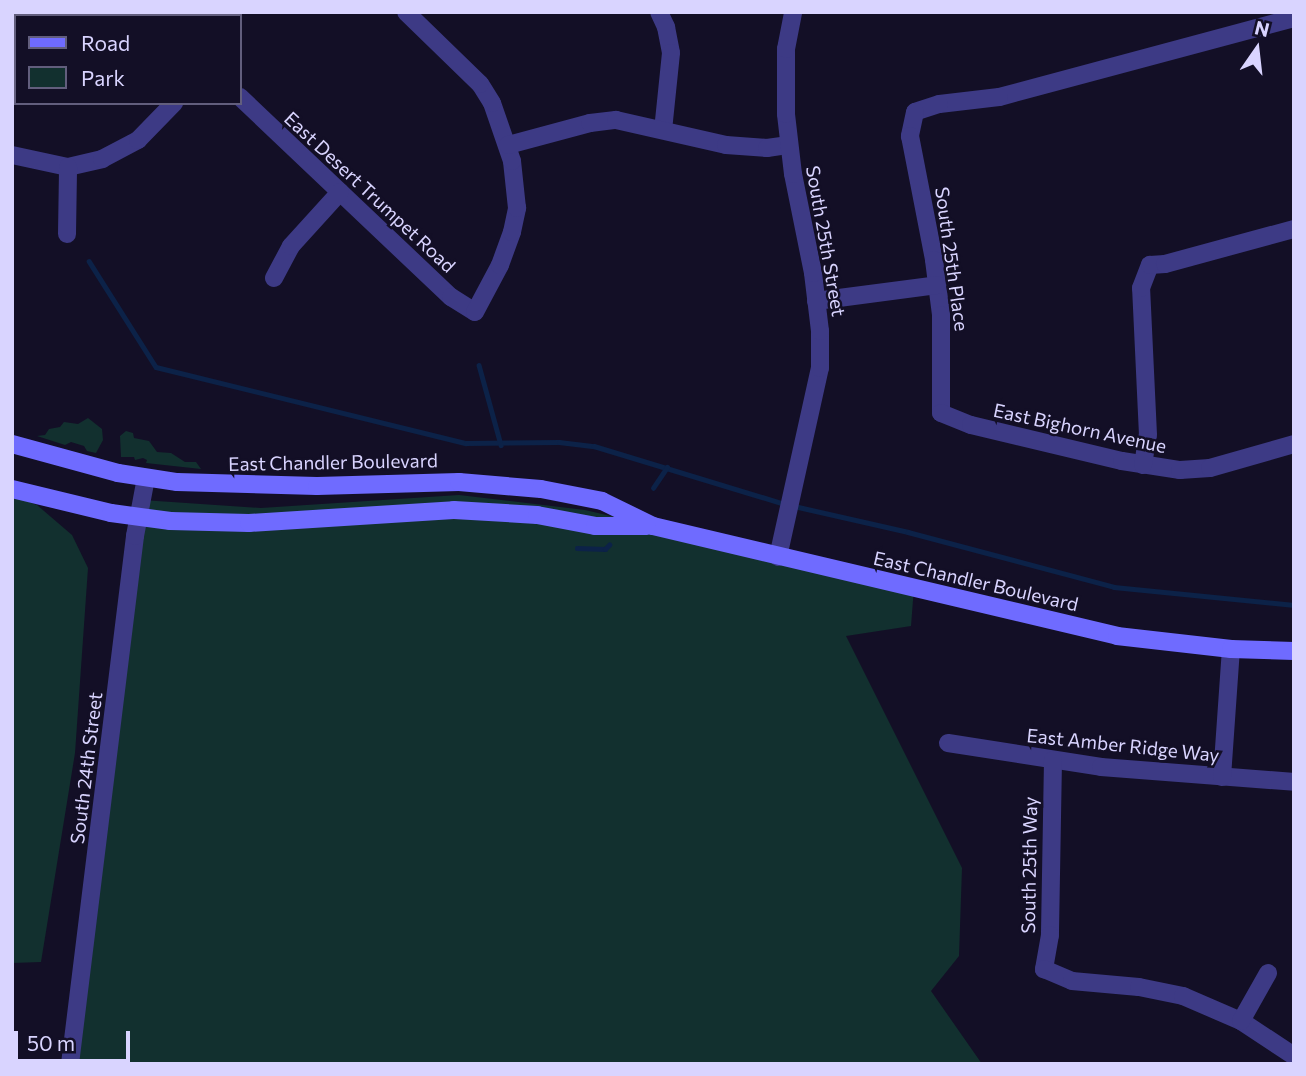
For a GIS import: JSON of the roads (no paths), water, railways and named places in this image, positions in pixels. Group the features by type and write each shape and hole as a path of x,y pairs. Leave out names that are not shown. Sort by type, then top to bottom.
{"main road":[{"name":"East Chandler Boulevard","path":"12,444 116,473 146,478 249,486 459,482 541,489 602,501 653,526 1117,636 1231,649 1294,651"},
{"name":"East Chandler Boulevard","path":"12,489 111,513 170,521 249,523 476,510 537,515 596,526 653,526"}],"street":[{"path":"406,12 480,84 492,103 508,145 603,120 631,122 726,145 789,145"},
{"path":"659,12 666,27 671,54 663,130"},
{"name":"South 25th Street","path":"778,557 820,368 816,301 789,145 786,49 793,12"},
{"name":"South 25th Place","path":"941,413 943,350 937,285 910,136 915,111 939,104 999,97 1294,18"},
{"name":"East Desert Trumpet Road","path":"242,99 451,297 475,312 500,265 517,208 516,177 508,145"},
{"path":"12,155 68,167 102,159 138,140 172,105"},
{"path":"67,234 68,167"},
{"path":"274,278 291,246 340,192"},
{"path":"1143,466 1148,435 1141,288 1150,265 1165,264 1294,229"},
{"path":"816,301 937,285"},
{"name":"East Bighorn Avenue","path":"941,413 971,425 1143,466 1180,470 1210,468 1294,444"},
{"name":"South 24th Street","path":"70,1064 146,478"},
{"path":"1222,777 1231,649"},
{"name":"East Amber Ridge Way","path":"948,743 1053,760 1294,782"},
{"name":"South 25th Way","path":"1053,760 1050,935 1044,969 1072,981 1139,987 1183,996 1241,1021"},
{"path":"1268,973 1241,1021 1294,1056"}],"waterway":[{"path":"89,261 156,367 466,443 559,442 594,446 785,504"},
{"path":"479,365 501,445"},
{"path":"653,488 667,467"},
{"path":"794,506 908,532 1114,587 1294,605"},
{"path":"577,548 605,549 609,545"}]}
